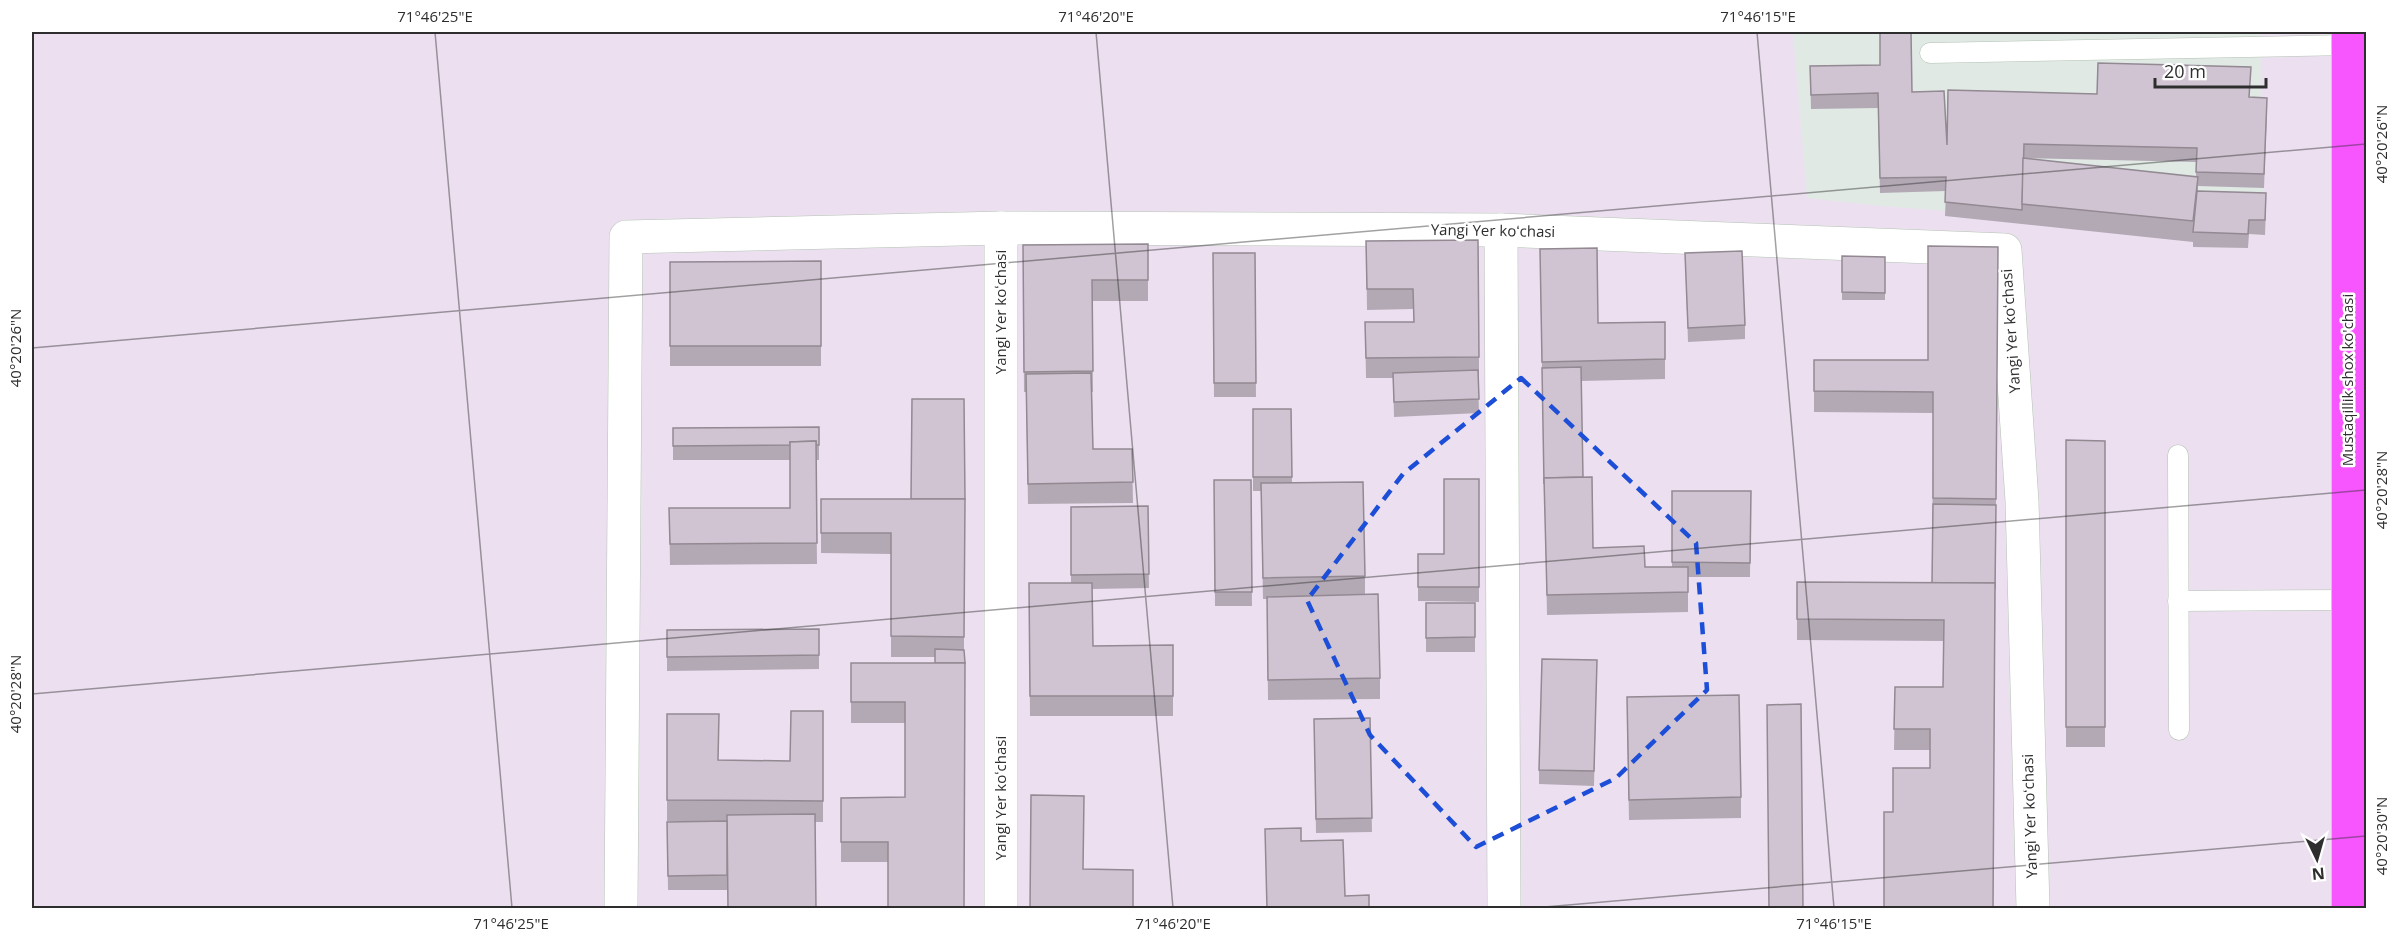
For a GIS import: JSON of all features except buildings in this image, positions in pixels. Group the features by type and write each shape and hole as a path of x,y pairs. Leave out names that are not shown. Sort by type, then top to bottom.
{"main road":[{"name":"Mustaqillik shox ko'chasi","path":"2348,38 2348,909"}],"street":[{"name":"Yangi Yer koʻchasi","path":"1000,909 1001,228 1501,230 2005,250 2022,501 2033,909"},
{"path":"621,909 626,237 1001,228"},
{"path":"1501,230 1504,909"}],"lane":[{"path":"1930,53 2348,38"},
{"path":"2178,455 2179,730"},
{"path":"2178,601 2348,600"}],"highlighted area":[{"path":"1521,378 1696,543 1707,690 1616,778 1476,847 1370,735 1307,600 1403,474"}],"shaded area":[{"path":"1793,32 2260,32 2265,235 1881,206 1807,198"}]}
